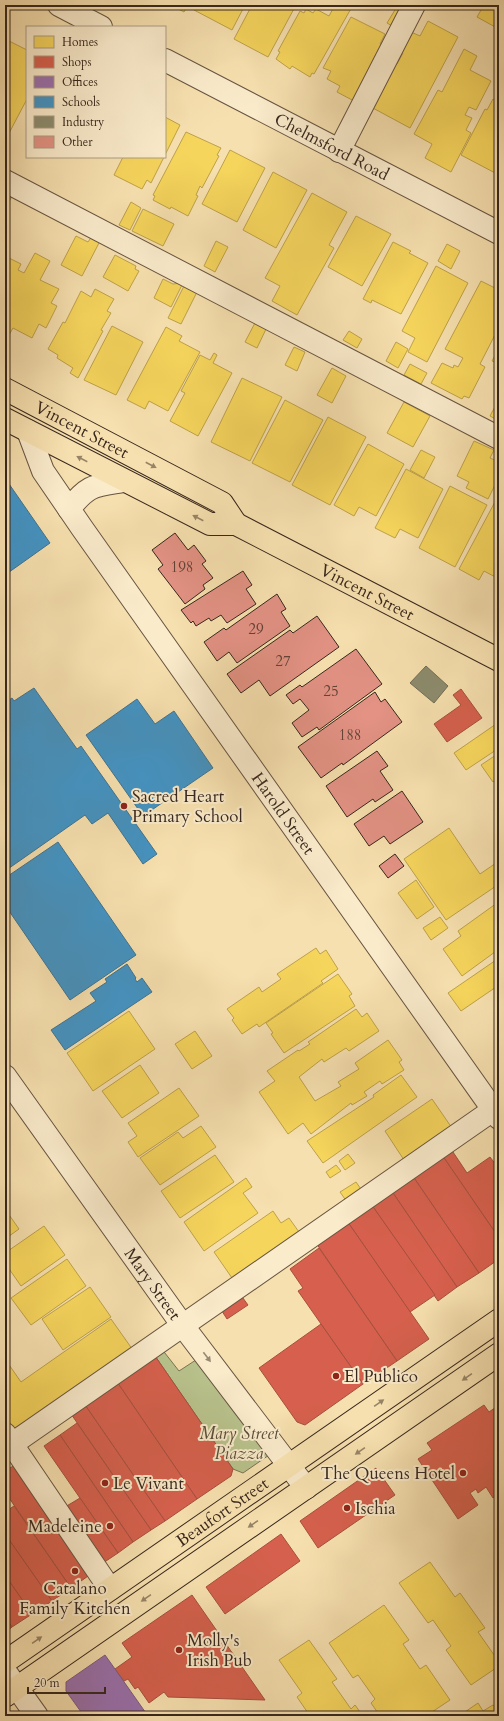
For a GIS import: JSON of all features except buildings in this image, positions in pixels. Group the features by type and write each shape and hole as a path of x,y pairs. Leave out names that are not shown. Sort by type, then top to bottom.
{"main road":[{"name":"Vincent Street","path":"5,389 222,502 236,524"},
{"name":"Vincent Street","path":"5,419 210,524 236,524 499,660"},
{"name":"Beaufort Street","path":"5,1662 499,1320"},
{"name":"Beaufort Street","path":"9,1684 306,1488 499,1354"}],"street":[{"path":"59,5 99,26"},
{"path":"339,150 414,5"},
{"name":"Chelmsford Road","path":"166,61 499,233"},
{"path":"5,181 499,438"},
{"name":"Harold Street","path":"28,431 43,471 496,1114"},
{"path":"69,508 82,493 93,486 124,480"},
{"name":"Mary Street","path":"5,1076 183,1326 306,1488"},
{"path":"110,1589 7,1442 183,1326 496,1114"},
{"path":"9,1684 37,1716"}],"green space":[{"name":"Mary Street Piazza","path":"161,1348 179,1371 199,1358 272,1453 243,1473 233,1469 153,1353"}],"place":[{"name":"Sacred Heart Primary School","path":"124,806"},
{"name":"El Publico","path":"336,1376"},
{"name":"The Queens Hotel","path":"463,1473"},
{"name":"Le Vivant","path":"105,1483"},
{"name":"Ischia","path":"347,1508"},
{"name":"Madeleine","path":"110,1526"},
{"name":"Catalano Family Kitchen","path":"75,1571"},
{"name":"Molly's Irish Pub","path":"179,1650"}]}
